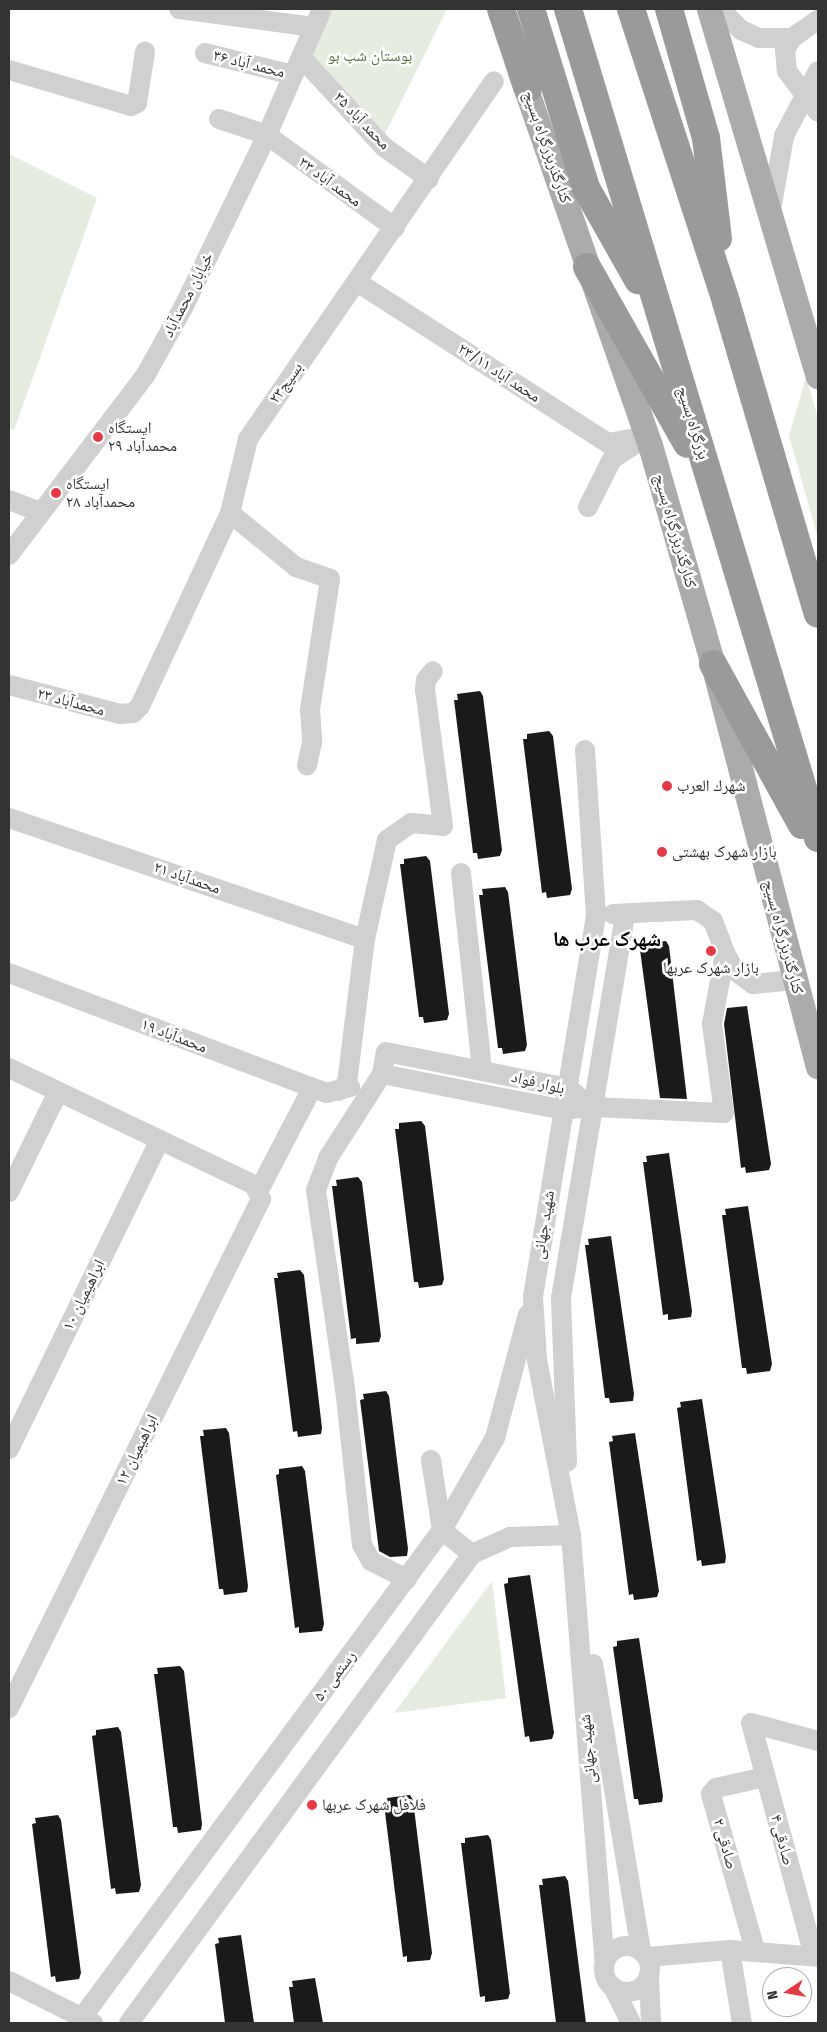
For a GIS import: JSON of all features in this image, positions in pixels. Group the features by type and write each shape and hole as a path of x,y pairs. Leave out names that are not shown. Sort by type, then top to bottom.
{"highway":[{"path":"501,9 528,89"},
{"path":"531,9 586,188 662,322"},
{"name":"بزرگراه بسیج","path":"568,9 818,838"},
{"path":"631,9 726,302 818,614"},
{"path":"670,9 706,138 726,302"},
{"path":"587,268 712,487"},
{"path":"713,664 818,854"}],"main road":[{"name":"کنارگذربزرگراه بسیج","path":"489,9 528,89 587,268 648,436 713,664 818,1067"},
{"path":"709,9 771,210 818,376"},
{"path":"795,980 818,1024"}],"street":[{"path":"179,9 314,27"},
{"name":"خیابان محمدآباد","path":"9,555 145,376 184,306 267,135 322,9"},
{"path":"720,9 741,30 759,38 792,38"},
{"path":"818,20 792,38 786,50 787,71 794,84 806,94 818,112"},
{"path":"9,70 131,106 137,103 145,52"},
{"name":"محمد آباد ۳۶","path":"205,53 297,66"},
{"name":"محمد آباد ۳۵","path":"297,66 384,147 429,179"},
{"path":"771,210 784,136 818,71"},
{"name":"بسیج۲۳","path":"133,713 140,706 230,513 248,439 429,179 494,81"},
{"name":"محمد آباد ۳۳","path":"219,119 267,135 395,228"},
{"name":"محمد آباد ۲۳/۱۱","path":"357,282 608,443 648,436"},
{"path":"588,506 612,459 648,436"},
{"path":"9,500 41,512"},
{"path":"230,513 296,567 330,579 310,710 312,742 308,765"},
{"path":"339,1091 347,1083 365,939 387,840 411,823 443,826 425,690 426,680 433,671"},
{"name":"محمدآباد ۲۳","path":"9,685 120,714 133,713"},
{"name":"شهید جهانی","path":"585,750 596,916 532,1297 537,1360 571,1535 646,1961 651,2023"},
{"name":"محمدآباد ۲۱","path":"9,818 365,939"},
{"path":"461,873 482,1070"},
{"path":"596,916 698,910 714,920 725,953 735,971 753,984 795,980"},
{"name":"شهید جهانی","path":"605,1963 571,1535 561,1298 625,914"},
{"path":"593,1107 724,1113 712,1024 725,953"},
{"name":"محمدآباد ۱۹","path":"9,974 326,1093 339,1091"},
{"name":"بلوار فواد","path":"386,1052 567,1088 593,1107 563,1110 382,1074 386,1052"},
{"path":"9,1068 254,1185 259,1190"},
{"path":"339,1091 382,1074"},
{"path":"382,1074 328,1158 316,1190 316,1204 345,1389 362,1545 371,1561 407,1579"},
{"name":"ابراهیمیان ۱۲","path":"9,1708 261,1199 259,1190 312,1088"},
{"path":"9,1192 58,1092"},
{"name":"ابراهیمیان ۱۰","path":"9,1449 160,1140"},
{"name":"رستمی ۵۰","path":"76,2019 442,1530 495,1438 532,1297"},
{"path":"431,1460 442,1530 472,1554"},
{"path":"129,2023 472,1554 510,1537 571,1535"},
{"name":"صادقی ۴","path":"816,1957 751,1723 818,1741"},
{"name":"صادقی ۲","path":"755,1950 711,1794 716,1788 765,1777"},
{"path":"631,2023 613,1987 607,1981 605,1963 616,1949 633,1946 646,1961"},
{"path":"646,1961 730,1950 755,1950 816,1957"},
{"path":"730,1950 742,2023"},
{"path":"613,1987 630,1992 639,1989 646,1961"},
{"path":"9,1981 76,2019"}],"green space":[{"name":"بوستان شب بو","path":"333,9 447,9 381,142 309,60"},
{"path":"9,154 97,198 14,430 9,428"},
{"path":"806,377 818,418 818,538 789,436"},
{"path":"492,1581 506,1698 394,1713"}],"building":[{"path":"480,691 483,696 502,850 500,856 478,859 477,853 473,853 454,700 458,700 457,694"},
{"path":"549,731 553,736 572,889 570,895 547,898 546,892 542,893 523,739 527,739 527,734"},
{"path":"426,856 430,861 449,1014 447,1020 424,1023 423,1017 419,1017 400,864 404,864 404,859"},
{"path":"505,887 508,892 527,1045 525,1051 503,1054 502,1048 498,1048 479,895 483,895 482,889"},
{"path":"666,941 669,946 687,1099 660,1098 640,950 644,949 643,944"},
{"path":"747,1006 771,1164 769,1170 746,1173 745,1167 741,1168 724,1024 727,1008"},
{"path":"421,1121 425,1126 444,1279 442,1285 419,1288 418,1282 414,1282 395,1129 399,1129 399,1123"},
{"path":"669,1153 692,1311 691,1317 668,1320 668,1314 663,1315 643,1162 647,1162 646,1156"},
{"path":"358,1177 362,1182 381,1336 379,1342 356,1344 356,1338 351,1339 332,1186 337,1186 336,1180"},
{"path":"748,1206 772,1364 770,1371 747,1374 746,1368 742,1368 722,1215 726,1215 725,1209"},
{"path":"611,1236 634,1394 633,1401 610,1403 609,1398 605,1398 585,1245 589,1245 588,1239"},
{"path":"300,1270 304,1275 322,1428 321,1434 298,1437 297,1431 293,1432 274,1278 278,1278 277,1273"},
{"path":"386,1391 389,1396 408,1549 407,1556 390,1557 379,1551 360,1400 364,1399 363,1394"},
{"path":"702,1399 726,1557 725,1563 702,1566 701,1560 697,1561 677,1408 681,1407 680,1402"},
{"path":"226,1428 229,1433 248,1586 247,1592 224,1595 223,1589 219,1589 200,1436 204,1436 203,1430"},
{"path":"635,1433 659,1591 657,1597 634,1600 633,1594 629,1595 609,1442 613,1441 612,1436"},
{"path":"302,1466 305,1471 324,1624 322,1631 299,1633 299,1627 295,1628 276,1475 279,1474 279,1469"},
{"path":"530,1575 554,1733 552,1739 530,1742 529,1736 525,1737 504,1584 508,1583 508,1578"},
{"path":"639,1638 663,1796 662,1802 639,1805 638,1799 634,1799 613,1647 617,1646 617,1641"},
{"path":"180,1666 184,1671 202,1824 201,1830 178,1833 177,1827 173,1827 154,1674 158,1674 157,1668"},
{"path":"118,1727 121,1732 141,1885 139,1892 116,1894 115,1888 111,1889 92,1736 96,1735 96,1730"},
{"path":"410,1795 413,1800 432,1953 430,1960 407,1962 407,1956 403,1957 384,1804 388,1803 387,1798"},
{"path":"58,1815 61,1820 81,1973 79,1979 56,1982 55,1976 51,1977 32,1824 36,1823 35,1818"},
{"path":"488,1835 491,1840 510,1993 508,1999 485,2002 485,1996 480,1997 461,1843 465,1843 465,1838"},
{"path":"565,1876 568,1881 586,2023 556,2023 539,1885 543,1885 542,1879"},
{"path":"241,1935 254,2023 225,2023 215,1944 219,1943 218,1938"},
{"path":"315,1978 323,2023 294,2023 289,1987 293,1987 292,1981"}],"place":[{"name":"ایستگاه محمدآباد ۲۹","path":"98,437"},
{"name":"ایستگاه محمدآباد ۲۸","path":"56,493"},
{"name":"شهرك العرب","path":"667,786"},
{"name":"بازار شهرک بهشتی","path":"662,852"},
{"name":"بازار شهرک عربها","path":"711,951"},
{"name":"فلافل شهرک عربها","path":"312,1805"}],"district":[{"name":"شهرک عرب ها","path":"607,939"}]}
